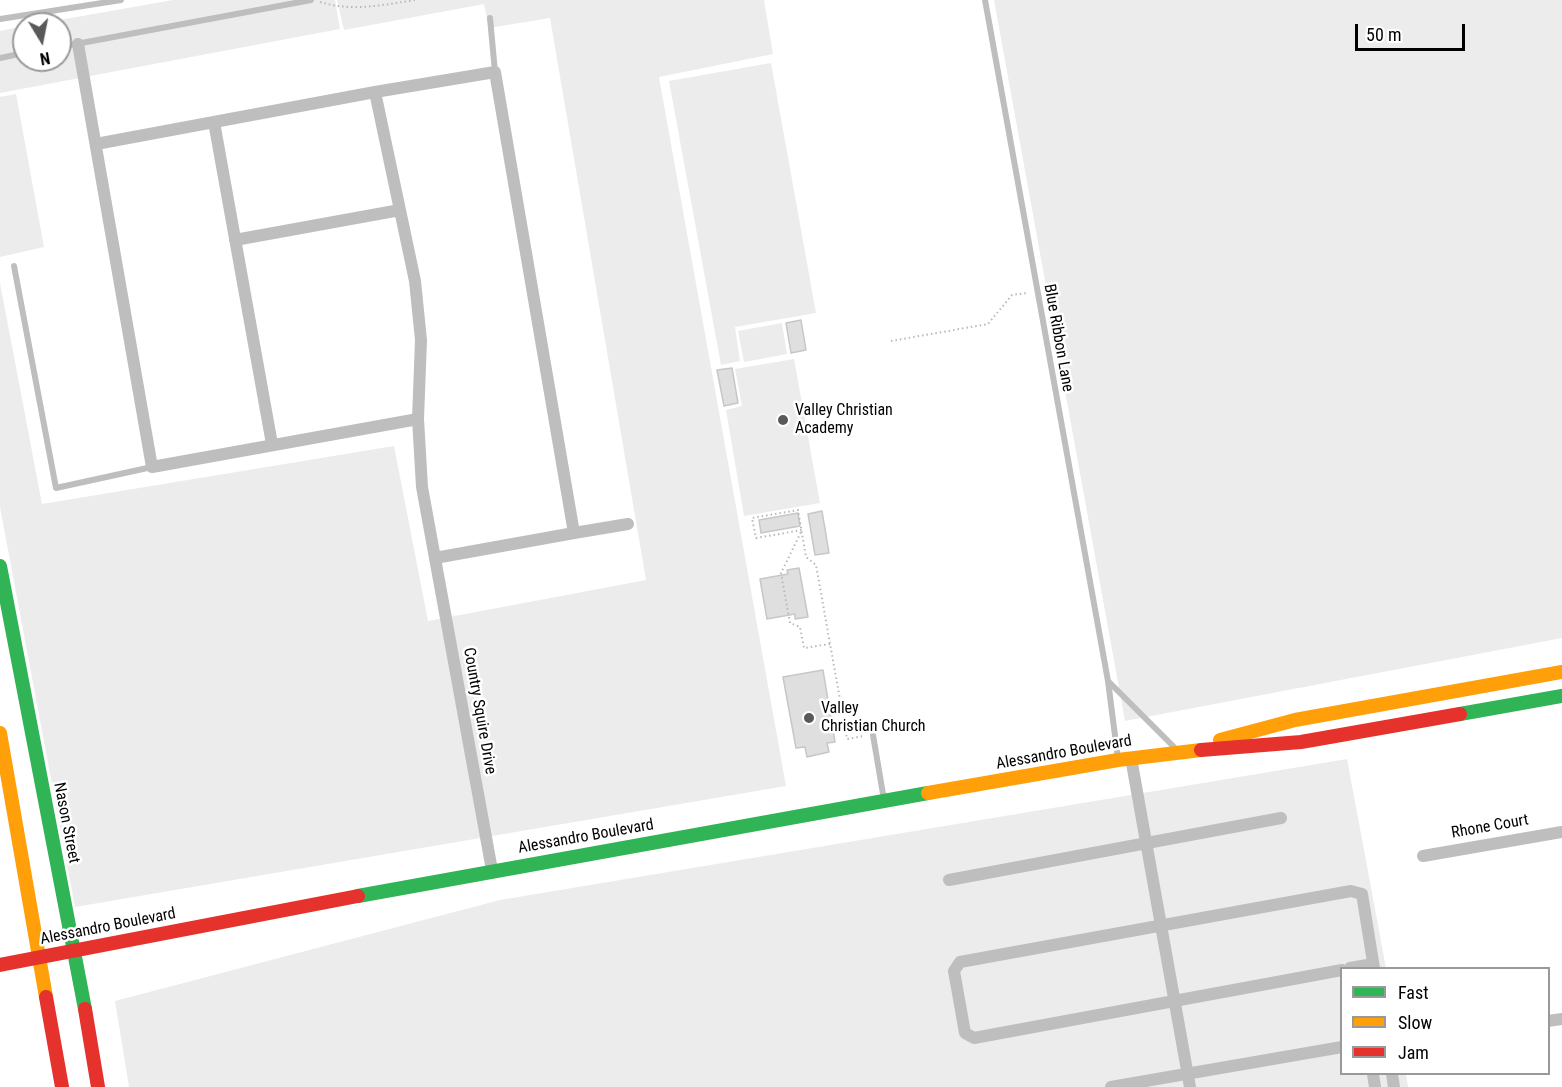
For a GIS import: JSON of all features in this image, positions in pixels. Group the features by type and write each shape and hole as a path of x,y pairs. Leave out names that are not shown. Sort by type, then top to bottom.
{"main road":[{"name":"Nason Street","path":"0,566 75,949 98,1087"},
{"name":"Alessandro Boulevard","path":"1179,752 1295,720 1562,672"},
{"name":"Alessandro Boulevard","path":"0,965 492,870 1124,759 1301,742 1562,696"},
{"path":"0,733 62,1087"}],"street":[{"path":"78,44 152,466 418,419"},
{"path":"96,144 495,72 574,533"},
{"name":"Country Squire Drive","path":"375,92 415,281 422,340 418,419 422,487 492,870"},
{"path":"214,122 272,444"},
{"path":"235,240 400,210"},
{"path":"435,558 628,524"},
{"path":"1124,759 1146,842 1190,1087"},
{"path":"949,880 1281,818"},
{"name":"Rhone Court","path":"1423,856 1562,832"},
{"path":"1340,970 974,1038 965,1033 954,971 960,962 1161,928 1351,891 1362,894 1374,966"},
{"path":"1111,1087 1340,1047"}],"lane":[{"path":"0,20 121,0"},
{"path":"72,45 311,0"},
{"name":"Blue Ribbon Lane","path":"985,0 1036,292 1124,759"},
{"path":"490,18 495,72"},
{"path":"14,266 56,488 152,466"},
{"path":"1108,681 1179,752"},
{"path":"873,735 884,801"}],"path":[{"path":"311,0 339,8 367,8 415,0"},
{"path":"891,341 988,324 1012,295 1036,292"},
{"path":"802,530 756,538 752,518 798,510 802,530 806,557 816,565 848,739 873,735"},
{"path":"802,530 781,573 790,623 800,627 804,648 830,644"}],"shaded area":[{"path":"173,0 335,0 340,29 0,93 0,31 12,28 12,72 72,72 72,18"},
{"path":"337,0 764,0 773,54 659,77 786,786 75,907 0,507 0,283 42,504 394,446 428,621 646,580 550,18 489,28 484,4 344,30"},
{"path":"994,0 1562,0 1562,638 1125,721"},
{"path":"771,63 816,313 735,327 740,361 721,365 669,81"},
{"path":"16,94 44,247 0,257 0,97"},
{"path":"782,323 787,354 744,362 738,331"},
{"path":"794,359 820,503 744,516 726,410 742,406 735,369"},
{"path":"1347,759 1386,967 1340,967 1340,1075 1406,1075 1408,1087 129,1087 115,1001 500,900"}],"building":[{"path":"801,320 806,350 791,353 786,323"},
{"path":"732,368 738,403 724,406 717,370"},
{"path":"822,511 829,553 815,555 808,514"},
{"path":"798,513 800,526 761,533 759,520"},
{"path":"799,568 808,617 795,619 795,614 767,619 760,579 788,574 787,570"},
{"path":"823,670 835,742 827,743 829,752 807,757 805,747 796,748 783,677"}],"traffic: fast":[{"path":"0,566 85,1009"},
{"path":"1460,714 1562,696"},
{"path":"358,896 928,793"}],"traffic: slow":[{"path":"1220,740 1295,720 1562,672"},
{"path":"0,733 46,997"},
{"path":"928,793 1118,760 1201,750"}],"traffic: jam":[{"path":"1201,750 1301,742 1460,714"},
{"path":"0,965 358,896"},
{"path":"46,997 62,1087"},
{"path":"85,1009 98,1087"}],"place":[{"name":"Valley Christian Academy","path":"783,420"},
{"name":"Valley Christian Church","path":"809,718"}]}
